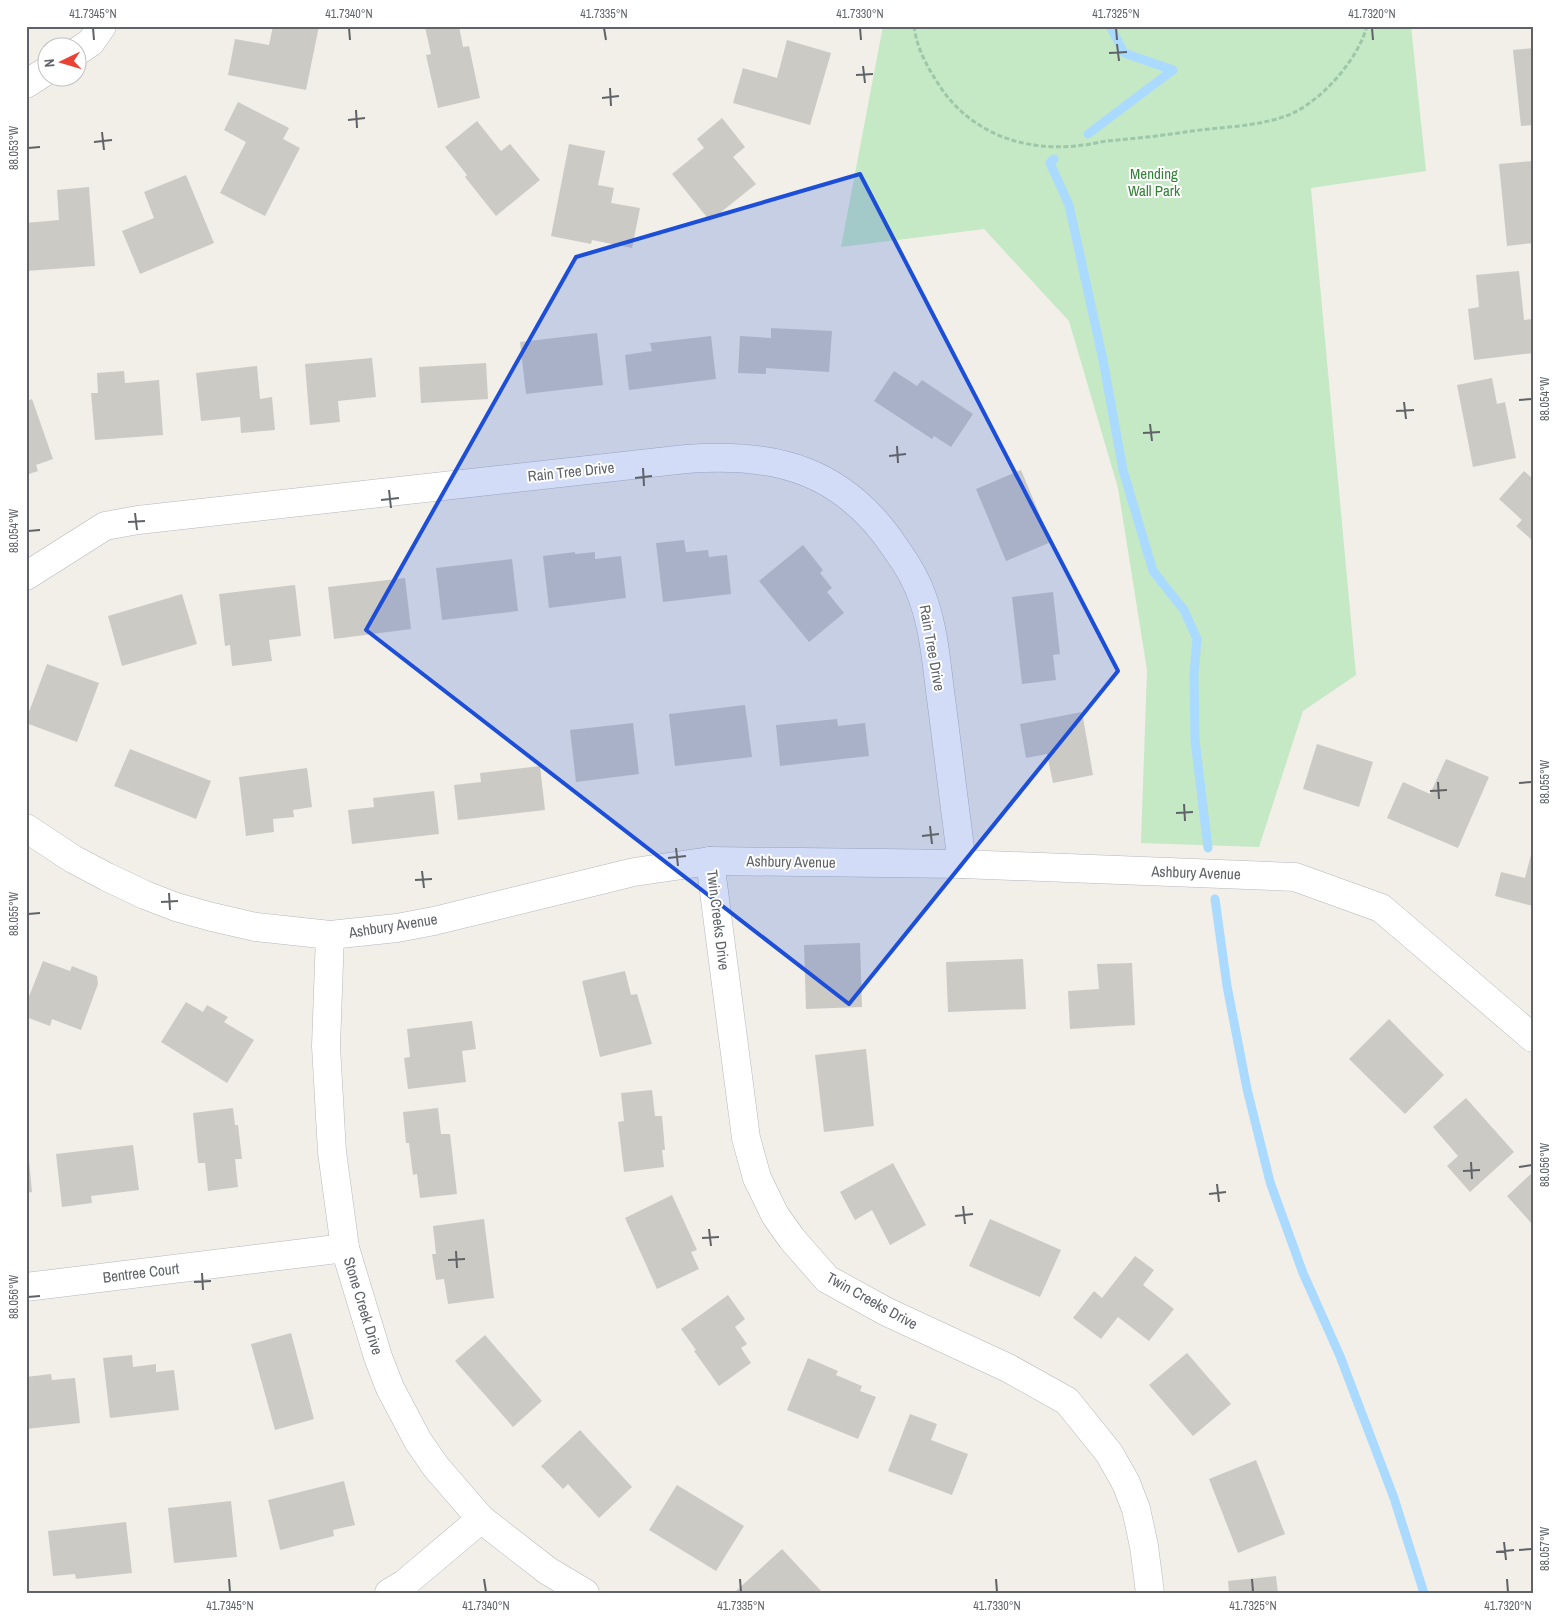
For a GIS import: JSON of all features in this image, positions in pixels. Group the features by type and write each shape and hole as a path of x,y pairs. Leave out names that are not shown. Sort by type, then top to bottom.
{"street":[{"path":"88,44 102,26"},
{"path":"26,84 38,76"},
{"name":"Rain Tree Drive","path":"26,576 106,526 138,520 696,458 736,457 758,459 803,471 827,482 849,497 873,518 906,564 923,598 934,645 962,864"},
{"name":"Ashbury Avenue","path":"26,828 73,859 107,878 176,907 256,926 330,935 397,928 434,921 634,872 710,861 962,864 1296,876 1381,908 1533,1038"},
{"name":"Twin Creeks Drive","path":"710,861 746,1138 757,1178 775,1216 792,1239 828,1279 887,1312 1008,1368 1067,1401 1108,1453 1126,1483 1136,1509 1142,1536 1150,1593"},
{"name":"Stone Creek Drive","path":"330,935 326,1046 332,1152 345,1248 378,1357 390,1388 418,1441 436,1467 481,1519 548,1571 585,1593"},
{"name":"Bentree Court","path":"26,1287 345,1248"},
{"path":"389,1593 404,1584 481,1519"}],"path":[{"path":"914,26 915,37 921,53 929,69 952,103 978,124 1000,136 1021,144 1043,147 1077,146 1242,125 1292,113 1310,103 1345,68 1356,55 1363,41 1367,26"}],"highlighted area":[{"path":"860,174 1118,671 849,1004 366,630 576,257"}],"green space":[{"name":"Mending Wall Park","path":"883,26 1411,26 1426,171 1311,188 1356,675 1303,711 1259,847 1141,843 1147,670 1118,488 1069,321 984,229 841,247"}],"building":[{"path":"273,26 319,26 306,90 228,75 235,39 269,45"},
{"path":"459,26 463,47 469,46 480,98 438,108 426,55 431,54 425,27"},
{"path":"787,40 831,53 810,125 733,103 743,68 777,78"},
{"path":"1533,48 1533,125 1521,126 1513,50"},
{"path":"238,102 289,128 283,139 300,148 265,216 220,193 246,142 224,130"},
{"path":"722,118 745,147 733,157 756,184 710,221 672,174 704,148 697,139"},
{"path":"477,121 501,151 510,144 540,180 496,216 465,177 467,175 445,147"},
{"path":"569,144 605,151 598,185 614,188 611,203 640,208 632,248 592,240 591,244 551,236"},
{"path":"1533,161 1533,243 1507,246 1499,164"},
{"path":"186,175 214,243 140,274 122,231 154,218 144,192"},
{"path":"89,187 95,266 26,271 26,223 59,220 57,190"},
{"path":"1519,271 1524,320 1533,319 1533,353 1474,360 1468,309 1479,307 1476,275"},
{"path":"771,328 832,331 829,372 766,368 766,374 738,373 740,336 771,338"},
{"path":"597,333 603,385 526,394 520,342"},
{"path":"711,336 716,379 629,390 625,355 652,351 650,343"},
{"path":"372,358 376,397 338,401 340,422 310,425 305,364"},
{"path":"486,363 488,399 421,403 419,367"},
{"path":"257,366 260,399 272,397 275,430 241,433 240,417 201,421 196,373"},
{"path":"124,371 125,383 159,380 163,435 95,440 91,393 98,393 97,373"},
{"path":"894,371 917,386 922,380 973,414 951,447 934,436 932,439 874,401"},
{"path":"1492,378 1497,404 1505,402 1516,458 1473,467 1457,385"},
{"path":"32,399 53,459 36,465 38,471 26,475 26,402"},
{"path":"1021,470 1051,542 1006,561 976,489"},
{"path":"1524,471 1533,479 1533,541 1516,526 1522,520 1499,499"},
{"path":"684,540 686,552 708,550 709,557 727,555 731,594 663,602 656,543"},
{"path":"803,545 823,570 820,573 832,588 827,592 844,613 809,642 759,581"},
{"path":"575,552 575,554 595,552 595,559 621,556 626,598 549,608 543,556"},
{"path":"512,559 518,611 442,620 436,568"},
{"path":"405,578 411,629 334,639 328,587"},
{"path":"295,585 301,636 269,640 272,661 232,666 230,645 225,646 219,594"},
{"path":"1053,592 1060,654 1053,655 1056,680 1022,684 1012,597"},
{"path":"182,594 197,644 122,666 108,616"},
{"path":"47,664 99,683 77,742 26,723"},
{"path":"745,705 752,757 675,766 669,714"},
{"path":"1082,712 1093,775 1053,783 1047,754 1026,758 1020,724"},
{"path":"837,719 838,726 865,723 869,756 780,766 776,725"},
{"path":"633,723 639,774 576,782 570,730"},
{"path":"1317,744 1373,762 1359,807 1303,789"},
{"path":"130,749 211,781 196,819 114,786"},
{"path":"1446,759 1489,777 1458,848 1387,818 1403,782 1430,794"},
{"path":"540,766 545,810 458,820 454,785 481,782 480,773"},
{"path":"307,768 312,807 293,810 294,817 273,819 274,832 246,836 239,777"},
{"path":"434,791 439,834 352,844 348,810 374,807 373,798"},
{"path":"1532,851 1533,906 1495,896 1501,872 1525,878"},
{"path":"860,943 862,1007 806,1009 804,945"},
{"path":"1023,959 1026,1009 948,1012 946,962"},
{"path":"43,961 70,971 72,966 97,976 98,984 81,1030 52,1019 50,1026 26,1017 26,1004"},
{"path":"1132,963 1135,1025 1070,1029 1068,991 1099,989 1097,964"},
{"path":"625,971 631,995 637,994 652,1044 600,1057 582,981"},
{"path":"186,1002 203,1012 207,1005 228,1017 224,1022 254,1040 227,1083 161,1042"},
{"path":"1389,1019 1444,1075 1405,1114 1349,1059"},
{"path":"472,1021 476,1049 462,1051 466,1082 408,1089 404,1058 410,1057 407,1029"},
{"path":"866,1049 874,1126 824,1132 815,1055"},
{"path":"652,1090 655,1116 662,1116 665,1150 662,1150 664,1167 624,1172 618,1122 624,1121 621,1093"},
{"path":"1466,1098 1514,1152 1470,1192 1447,1166 1458,1156 1433,1127"},
{"path":"233,1108 235,1125 238,1125 242,1159 235,1159 238,1187 208,1191 205,1163 198,1163 193,1113"},
{"path":"438,1108 441,1134 450,1134 457,1194 420,1198 417,1174 413,1175 409,1143 406,1143 403,1112"},
{"path":"133,1145 139,1190 91,1196 92,1203 62,1207 56,1154"},
{"path":"26,1150 28,1150 32,1192 26,1193"},
{"path":"893,1163 926,1225 890,1245 872,1210 855,1220 840,1192"},
{"path":"1533,1172 1533,1225 1507,1196"},
{"path":"672,1195 697,1250 691,1252 699,1269 657,1289 625,1218"},
{"path":"484,1219 494,1298 448,1304 444,1279 436,1280 432,1254 436,1254 433,1226"},
{"path":"990,1219 1061,1250 1040,1297 969,1266"},
{"path":"1135,1256 1154,1270 1143,1285 1174,1309 1149,1341 1118,1317 1101,1339 1073,1318 1094,1291 1102,1298"},
{"path":"728,1295 745,1319 735,1327 747,1344 741,1348 751,1363 719,1386 681,1329"},
{"path":"291,1333 314,1419 275,1430 251,1344"},
{"path":"485,1335 542,1401 513,1427 455,1361"},
{"path":"1187,1353 1231,1404 1193,1436 1149,1385"},
{"path":"132,1355 133,1367 156,1364 156,1372 174,1370 179,1410 110,1418 103,1358"},
{"path":"808,1358 838,1371 836,1375 862,1386 860,1391 876,1397 858,1439 787,1410"},
{"path":"51,1374 52,1380 75,1378 80,1423 26,1429 26,1377"},
{"path":"910,1414 937,1424 931,1440 968,1454 952,1495 888,1471"},
{"path":"580,1430 632,1487 599,1518 568,1484 563,1489 541,1466"},
{"path":"1256,1460 1285,1534 1238,1553 1209,1479"},
{"path":"344,1481 355,1525 333,1530 334,1536 280,1550 268,1500"},
{"path":"677,1485 744,1526 716,1571 649,1530"},
{"path":"231,1501 237,1557 174,1563 168,1508"},
{"path":"126,1522 132,1573 76,1579 75,1574 53,1576 48,1531"},
{"path":"782,1549 823,1593 738,1593 736,1591"},
{"path":"1276,1576 1278,1593 1229,1593 1228,1581"}],"waterway":[{"path":"1088,134 1173,70 1124,53 1110,26"},
{"path":"1054,159 1050,163 1069,205 1103,360 1123,470 1153,571 1184,610 1197,639 1194,674 1195,740 1208,848"},
{"path":"1215,899 1227,986 1247,1089 1270,1182 1303,1273 1340,1356 1394,1498 1424,1593"}]}
